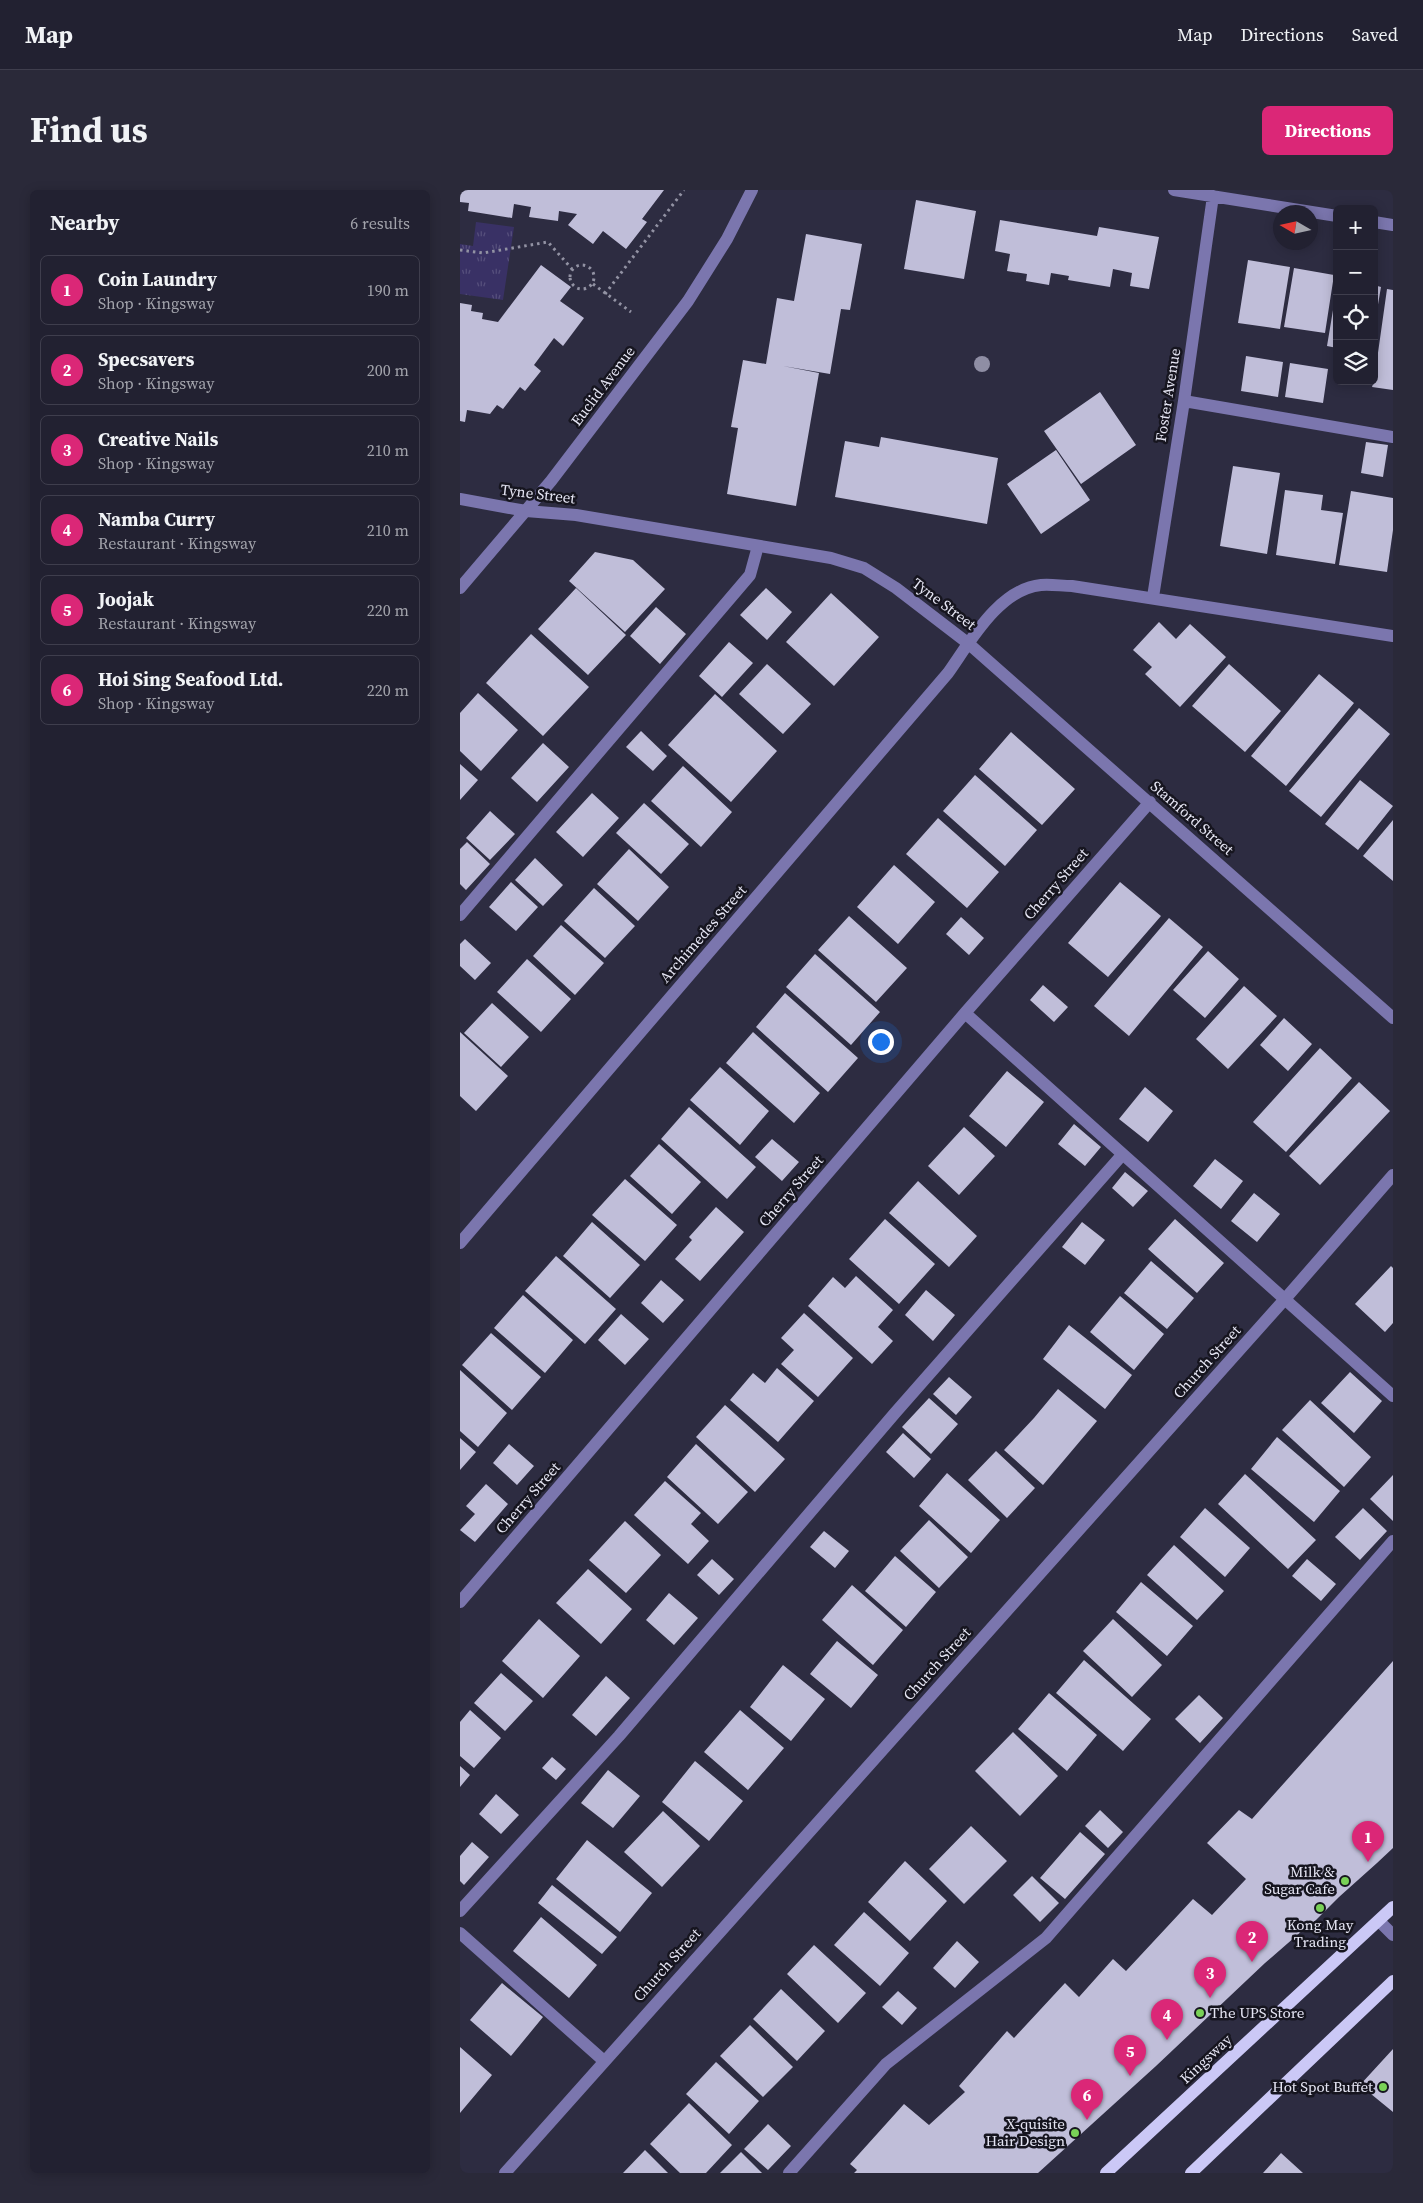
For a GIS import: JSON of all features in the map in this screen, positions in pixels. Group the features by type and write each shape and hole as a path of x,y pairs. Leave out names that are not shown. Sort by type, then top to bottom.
{"main road":[{"name":"Kingsway","path":"1106,2173 1393,1907"},
{"path":"1191,2173 1393,1981"}],"street":[{"name":"Euclid Avenue","path":"460,588 526,511 688,301 727,239 752,190"},
{"path":"1174,190 1333,215"},
{"name":"Foster Avenue","path":"1153,597 1184,401 1213,196"},
{"path":"1378,223 1393,225"},
{"path":"1184,401 1393,437"},
{"name":"Tyne Street","path":"460,499 526,511 576,515 831,558 864,568 896,588 969,644 1000,604 1016,594 1040,585 1072,586 1153,597 1393,637"},
{"path":"460,915 750,575 758,546"},
{"name":"Stamford Street","path":"969,644 1393,1018"},
{"name":"Archimedes Street","path":"460,1243 948,673 969,644"},
{"name":"Cherry Street","path":"460,1602 965,1013 1150,802"},
{"path":"965,1013 1393,1396"},
{"path":"460,1911 619,1736 895,1413 1122,1155"},
{"name":"Church Street","path":"505,2173 1285,1299 1393,1175"},
{"path":"789,2173 886,2064 1046,1938 1393,1541"},
{"path":"1379,1921 1393,1935"},
{"path":"460,1933 604,2061"}],"path":[{"path":"606,294 684,190"},
{"path":"460,250 483,253 548,242 572,269"},
{"path":"577,265 588,265 595,274 592,284 584,289 574,287 570,278 572,269 577,265"},
{"path":"592,284 631,312"}],"green space":[{"path":"476,222 514,227 503,300 460,294 460,244 473,246"}],"building":[{"path":"460,190 664,190 642,219 647,222 626,249 603,231 593,244 568,225 577,214 559,211 558,221 529,217 531,207 514,204 512,218 468,211 469,203 460,202"},
{"path":"916,200 976,211 964,279 904,269"},
{"path":"1000,220 1097,236 1099,227 1159,237 1149,289 1130,286 1132,273 1113,269 1110,287 1068,280 1069,276 1051,273 1049,285 1026,281 1027,274 1007,271 1010,254 995,251"},
{"path":"806,234 862,244 850,310 841,309 830,374 783,366 819,373 796,506 727,494 738,428 731,427 743,360 766,364 777,298 794,301"},
{"path":"1248,260 1290,267 1280,329 1238,323"},
{"path":"541,265 571,287 560,301 584,318 563,346 554,338 534,365 541,371 525,391 520,387 503,409 497,405 490,414 467,410 465,422 460,421 460,303 472,305 471,311 483,313 482,319 498,322"},
{"path":"1294,268 1333,275 1325,333 1284,327"},
{"path":"1378,286 1381,287 1378,304"},
{"path":"1387,289 1393,290 1393,390 1372,387 1373,385 1378,385 1378,353"},
{"path":"1333,310 1333,347 1327,346"},
{"path":"1246,356 1283,362 1278,397 1241,391"},
{"path":"1290,363 1328,369 1323,403 1285,397"},
{"path":"1100,392 1136,445 1081,484 1044,431"},
{"path":"881,437 998,458 987,524 835,497 845,441 879,447"},
{"path":"1366,442 1388,445 1383,477 1361,473"},
{"path":"1056,450 1090,500 1041,534 1007,484"},
{"path":"1233,466 1280,473 1267,554 1220,546"},
{"path":"1285,490 1323,495 1321,510 1343,513 1335,564 1276,555"},
{"path":"1351,491 1393,498 1393,530 1387,572 1339,565"},
{"path":"595,552 633,560 665,589 625,632 569,581"},
{"path":"576,588 626,635 588,675 538,629"},
{"path":"766,588 792,612 767,640 740,615"},
{"path":"831,593 879,637 834,686 786,642"},
{"path":"656,607 686,634 660,664 630,636"},
{"path":"1159,622 1176,639 1190,624 1226,657 1180,707 1145,674 1152,667 1133,650"},
{"path":"531,634 589,687 543,736 486,683"},
{"path":"729,642 753,663 722,697 699,676"},
{"path":"767,664 811,704 783,734 739,694"},
{"path":"1229,664 1281,711 1245,752 1192,706"},
{"path":"1319,674 1354,703 1286,786 1251,756"},
{"path":"478,693 518,730 481,771 460,751 460,713"},
{"path":"715,694 777,751 731,802 668,745"},
{"path":"1359,708 1390,734 1321,817 1289,791"},
{"path":"641,731 667,756 653,771 626,747"},
{"path":"1011,732 1075,789 1042,825 979,769"},
{"path":"543,743 569,767 537,802 511,778"},
{"path":"460,764 478,780 460,800"},
{"path":"683,766 732,812 701,847 651,801"},
{"path":"975,775 1037,830 1005,866 943,811"},
{"path":"1360,780 1393,806 1358,850 1325,824"},
{"path":"592,793 619,818 583,857 556,832"},
{"path":"644,803 689,844 661,874 616,833"},
{"path":"490,811 515,834 490,860 466,838"},
{"path":"938,818 999,872 967,908 906,854"},
{"path":"1393,820 1393,881 1363,856"},
{"path":"467,842 490,864 466,890 460,884 460,849"},
{"path":"629,849 669,887 638,921 597,884"},
{"path":"535,858 563,885 543,906 515,880"},
{"path":"894,865 935,902 898,944 857,907"},
{"path":"511,882 538,907 516,931 489,907"},
{"path":"1120,882 1161,916 1108,977 1068,943"},
{"path":"594,888 635,926 605,958 564,921"},
{"path":"849,916 907,968 876,1002 818,950"},
{"path":"961,917 984,938 969,955 946,934"},
{"path":"1169,918 1203,947 1129,1036 1094,1006"},
{"path":"561,925 604,963 575,995 533,956"},
{"path":"465,939 491,963 475,980 460,966 460,944"},
{"path":"1208,951 1239,979 1205,1018 1173,990"},
{"path":"815,954 880,1012 851,1045 786,987"},
{"path":"527,959 571,999 541,1032 497,992"},
{"path":"1043,985 1068,1007 1054,1022 1030,1000"},
{"path":"1244,986 1277,1016 1228,1069 1196,1039"},
{"path":"785,993 858,1058 828,1092 756,1027"},
{"path":"492,1003 529,1037 501,1067 464,1033"},
{"path":"1284,1018 1312,1044 1288,1071 1260,1045"},
{"path":"460,1032 508,1076 476,1111 460,1096"},
{"path":"753,1032 820,1093 794,1123 726,1063"},
{"path":"1320,1048 1352,1078 1286,1152 1253,1122"},
{"path":"720,1067 769,1111 740,1145 690,1100"},
{"path":"1007,1071 1044,1102 1006,1147 969,1116"},
{"path":"1359,1082 1390,1111 1320,1185 1289,1156"},
{"path":"1145,1087 1173,1111 1148,1142 1119,1119"},
{"path":"689,1107 756,1167 727,1199 661,1139"},
{"path":"1074,1124 1101,1147 1085,1166 1058,1144"},
{"path":"964,1127 995,1156 959,1195 928,1166"},
{"path":"772,1139 799,1162 782,1181 755,1157"},
{"path":"659,1144 701,1182 672,1214 630,1176"},
{"path":"1215,1159 1243,1181 1221,1209 1193,1186"},
{"path":"1125,1172 1148,1191 1133,1207 1112,1188"},
{"path":"625,1179 677,1225 645,1261 592,1215"},
{"path":"918,1181 977,1236 949,1267 889,1213"},
{"path":"1254,1193 1280,1214 1257,1242 1231,1221"},
{"path":"716,1207 744,1232 700,1281 675,1259 692,1240 689,1237"},
{"path":"885,1219 935,1264 899,1304 849,1259"},
{"path":"1175,1219 1224,1263 1197,1293 1148,1249"},
{"path":"592,1222 640,1265 610,1298 563,1256"},
{"path":"1082,1222 1105,1240 1085,1265 1062,1247"},
{"path":"556,1256 616,1309 585,1344 525,1291"},
{"path":"1151,1261 1194,1298 1167,1329 1124,1293"},
{"path":"1391,1266 1393,1268 1393,1323 1385,1332 1355,1304"},
{"path":"856,1276 893,1310 878,1327 893,1341 872,1364 808,1306 833,1277 845,1288"},
{"path":"661,1280 684,1300 663,1323 641,1303"},
{"path":"926,1290 955,1315 933,1341 905,1315"},
{"path":"523,1295 573,1340 545,1373 494,1328"},
{"path":"1120,1296 1164,1334 1134,1370 1090,1332"},
{"path":"804,1313 853,1358 818,1397 781,1364 794,1350 781,1338"},
{"path":"621,1314 649,1339 625,1365 598,1340"},
{"path":"1069,1325 1132,1375 1105,1409 1043,1359"},
{"path":"491,1333 541,1377 512,1410 462,1365"},
{"path":"777,1368 814,1401 778,1442 730,1400 753,1373 765,1383"},
{"path":"460,1370 507,1413 478,1447 460,1431"},
{"path":"1350,1372 1382,1401 1354,1433 1321,1403"},
{"path":"949,1377 972,1397 956,1415 933,1394"},
{"path":"1058,1389 1097,1421 1043,1485 1004,1450"},
{"path":"929,1398 958,1424 931,1454 902,1427"},
{"path":"1310,1400 1371,1457 1344,1487 1282,1430"},
{"path":"725,1405 785,1459 755,1492 696,1437"},
{"path":"903,1433 931,1459 914,1478 886,1452"},
{"path":"1277,1437 1340,1491 1314,1522 1251,1469"},
{"path":"460,1438 476,1452 460,1470"},
{"path":"509,1444 534,1466 517,1485 493,1463"},
{"path":"696,1444 748,1492 718,1524 667,1477"},
{"path":"996,1451 1035,1488 1007,1518 968,1480"},
{"path":"947,1473 1000,1520 971,1553 919,1506"},
{"path":"1245,1474 1316,1540 1288,1569 1218,1504"},
{"path":"1393,1475 1393,1521 1370,1499"},
{"path":"665,1481 701,1513 691,1524 709,1541 688,1564 634,1515"},
{"path":"486,1484 508,1504 475,1542 460,1530 475,1514 466,1506"},
{"path":"1205,1508 1250,1548 1225,1577 1180,1537"},
{"path":"1363,1508 1387,1531 1360,1560 1335,1537"},
{"path":"929,1520 968,1557 939,1588 900,1551"},
{"path":"625,1521 661,1555 626,1593 589,1560"},
{"path":"824,1531 849,1551 835,1568 810,1547"},
{"path":"1174,1545 1224,1591 1197,1620 1147,1575"},
{"path":"895,1556 936,1592 906,1627 865,1591"},
{"path":"712,1559 734,1579 719,1595 697,1575"},
{"path":"1307,1559 1336,1584 1321,1601 1292,1576"},
{"path":"588,1569 632,1609 601,1644 556,1603"},
{"path":"1141,1582 1193,1626 1167,1656 1116,1612"},
{"path":"852,1585 903,1630 873,1665 822,1620"},
{"path":"669,1593 698,1618 674,1645 646,1620"},
{"path":"539,1619 580,1656 543,1698 502,1661"},
{"path":"1113,1619 1162,1665 1132,1697 1083,1651"},
{"path":"837,1641 878,1675 851,1708 810,1674"},
{"path":"1084,1660 1151,1719 1123,1751 1056,1693"},
{"path":"1393,1661 1393,1848 1304,1932 1303,1930 1265,1963 1156,2066 1038,2173 854,2173 857,2170 850,2164 904,2104 929,2125 965,2092 959,2086 1007,2031 1014,2038 1065,1983 1079,1997 1113,1959 1126,1971 1193,1899 1212,1915 1246,1879 1207,1843 1239,1810 1252,1819"},
{"path":"783,1665 825,1699 791,1741 750,1707"},
{"path":"501,1673 533,1701 505,1731 474,1703"},
{"path":"606,1676 630,1698 596,1736 572,1715"},
{"path":"1049,1693 1097,1735 1067,1771 1018,1729"},
{"path":"1199,1695 1223,1718 1200,1743 1175,1719"},
{"path":"470,1710 501,1738 474,1768 460,1756 460,1722"},
{"path":"740,1710 784,1748 748,1790 704,1752"},
{"path":"1013,1732 1058,1776 1020,1816 975,1771"},
{"path":"552,1757 566,1769 556,1780 542,1768"},
{"path":"695,1761 743,1801 709,1841 662,1802"},
{"path":"460,1766 470,1775 460,1787"},
{"path":"608,1770 640,1796 613,1828 581,1803"},
{"path":"496,1794 519,1815 501,1834 479,1814"},
{"path":"1100,1810 1123,1832 1108,1848 1085,1826"},
{"path":"663,1811 700,1846 662,1887 624,1852"},
{"path":"971,1826 1007,1861 964,1904 929,1869"},
{"path":"1080,1832 1105,1854 1065,1899 1040,1878"},
{"path":"587,1840 652,1893 620,1932 556,1879"},
{"path":"472,1842 489,1857 464,1885 460,1881 460,1856"},
{"path":"905,1861 947,1901 910,1941 868,1902"},
{"path":"1032,1876 1059,1903 1040,1922 1013,1895"},
{"path":"552,1885 617,1937 602,1954 538,1903"},
{"path":"864,1912 909,1953 880,1986 834,1945"},
{"path":"541,1917 597,1965 569,1998 513,1951"},
{"path":"957,1941 979,1962 955,1988 933,1968"},
{"path":"814,1945 866,1993 838,2023 787,1974"},
{"path":"502,1983 543,2017 511,2056 470,2020"},
{"path":"781,1989 825,2031 797,2061 753,2019"},
{"path":"898,1991 917,2008 902,2025 882,2007"},
{"path":"750,2025 793,2067 763,2097 720,2056"},
{"path":"460,2047 492,2075 460,2113"},
{"path":"1393,2049 1393,2112 1360,2085"},
{"path":"716,2062 759,2101 729,2134 686,2094"},
{"path":"689,2103 732,2145 706,2173 680,2173 650,2144"},
{"path":"768,2124 791,2146 768,2170 744,2149"},
{"path":"645,2150 668,2173 623,2173"},
{"path":"741,2152 762,2173 720,2173"},
{"path":"1281,2153 1303,2173 1263,2173"}],"place":[{"name":"Coin Laundry","path":"1368,1862"},
{"name":"Milk & Sugar Cafe","path":"1345,1881"},
{"name":"Kong May Trading","path":"1320,1908"},
{"name":"Specsavers","path":"1252,1962"},
{"name":"Creative Nails","path":"1210,1998"},
{"name":"The UPS Store","path":"1200,2013"},
{"name":"Namba Curry","path":"1167,2040"},
{"name":"Joojak","path":"1130,2076"},
{"name":"Hot Spot Buffet","path":"1383,2087"},
{"name":"Hoi Sing Seafood Ltd.","path":"1087,2120"},
{"name":"X-quisite Hair Design","path":"1075,2133"}]}
